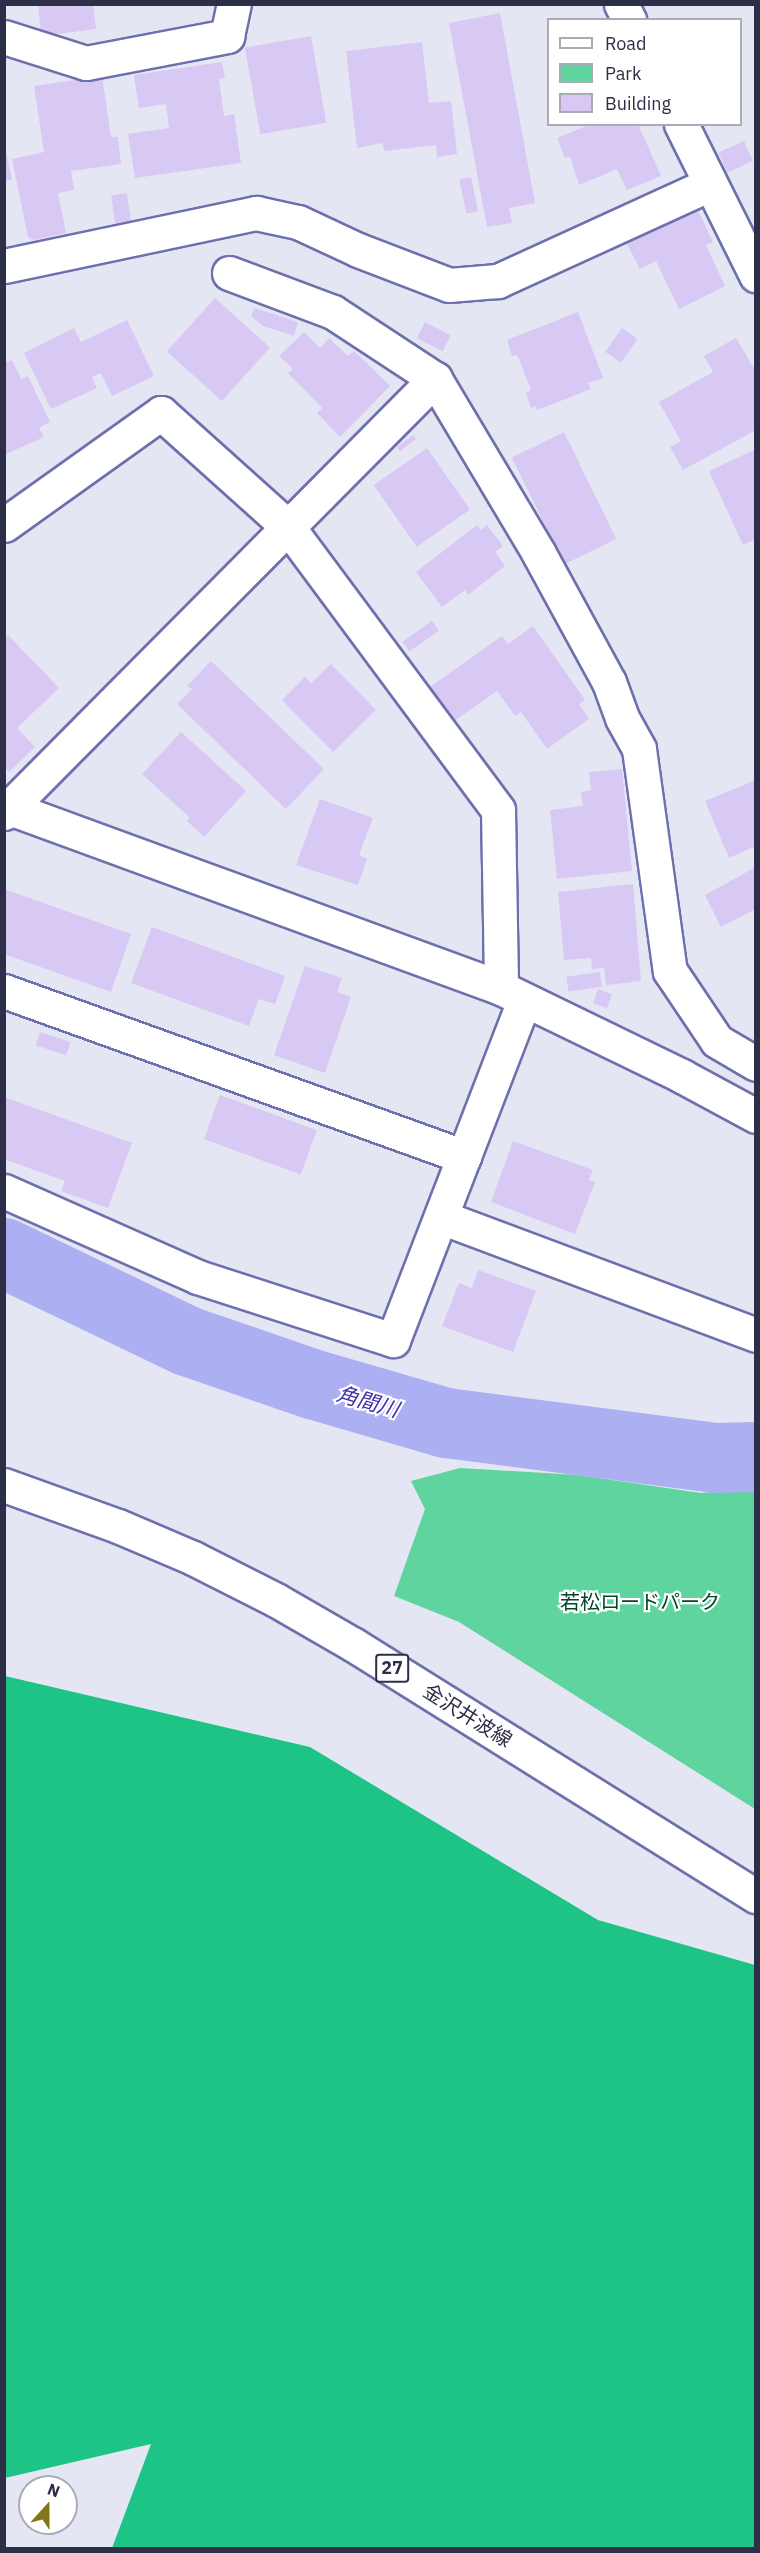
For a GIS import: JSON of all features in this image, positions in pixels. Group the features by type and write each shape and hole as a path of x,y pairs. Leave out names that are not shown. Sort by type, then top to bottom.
{"street":[{"path":"4,37 86,63 227,36 234,4"},
{"path":"621,4 628,18"},
{"path":"682,126 756,275"},
{"path":"4,266 256,213 298,222 358,250 449,285 498,281 710,184"},
{"path":"229,273 333,312 435,379 543,562 609,682 622,718 639,749 670,972 717,1041 756,1064"},
{"path":"435,379 6,809 512,995 682,1076 756,1116"},
{"path":"4,525 161,413 288,527 498,810 512,995 464,1157 393,1340 198,1277 4,1191"},
{"path":"4,991 464,1157"},
{"path":"441,1217 756,1335"},
{"name":"金沢井波線","path":"4,1485 118,1526 193,1558 276,1600 354,1644 756,1896"}],"green space":[{"name":"若松ロードパーク","path":"460,1468 578,1475 701,1493 755,1488 755,1809 459,1622 394,1596 425,1509 411,1481"},
{"path":"5,1676 310,1747 598,1920 755,1965 755,2548 112,2548 151,2444 5,2478"}],"building":[{"path":"38,4 93,4 96,29 41,36"},
{"path":"500,13 535,203 509,208 512,223 487,227 449,23"},
{"path":"311,36 326,123 260,134 245,48"},
{"path":"422,42 429,103 451,101 457,154 437,157 436,145 384,151 383,143 357,148 346,51"},
{"path":"222,62 225,78 219,79 224,116 234,114 241,163 135,178 128,134 169,128 166,104 139,108 134,75"},
{"path":"102,76 111,137 118,137 121,164 71,171 74,190 58,193 66,233 34,240 28,237 12,159 44,152 34,86"},
{"path":"586,126 639,126 661,176 627,190 617,169 579,185 570,157 565,158 557,138"},
{"path":"4,141 12,180 4,181"},
{"path":"744,141 753,161 727,172 718,152"},
{"path":"471,177 478,211 467,214 459,179"},
{"path":"127,193 131,221 115,223 111,195"},
{"path":"697,208 713,242 706,245 725,286 679,309 656,261 640,269 626,242"},
{"path":"215,298 270,348 222,401 167,352"},
{"path":"255,308 298,322 294,336 263,326 251,316"},
{"path":"578,312 603,378 588,383 591,389 537,410 536,406 531,408 526,393 531,390 517,355 512,356 507,340"},
{"path":"127,320 154,376 112,396 101,373 92,377 97,388 51,409 24,353 74,328 81,342"},
{"path":"425,322 451,335 443,351 417,338"},
{"path":"622,328 638,339 621,363 605,352"},
{"path":"304,332 320,348 329,338 348,356 354,351 390,386 340,437 317,413 322,408 288,373 293,369 279,356"},
{"path":"736,338 756,372 756,430 683,470 670,447 681,441 659,402 713,372 704,356"},
{"path":"12,360 21,379 28,376 50,422 39,428 44,437 4,455 4,363"},
{"path":"564,432 616,539 564,564 512,457"},
{"path":"413,435 416,439 400,451 397,447"},
{"path":"427,448 470,509 417,547 374,485"},
{"path":"756,449 756,539 743,545 709,471"},
{"path":"477,525 481,530 487,525 503,546 495,552 505,566 468,595 465,590 442,607 416,572"},
{"path":"432,621 439,631 409,651 403,642"},
{"path":"533,626 585,700 579,704 589,719 547,749 521,712 515,716 497,691 454,721 430,687 502,636 508,644"},
{"path":"8,635 59,688 17,728 35,747 9,772 4,767 4,639"},
{"path":"211,661 324,769 286,809 177,704 192,689 187,686"},
{"path":"331,664 376,710 333,752 282,700 305,677 311,683"},
{"path":"181,732 246,791 204,837 187,821 190,818 142,774"},
{"path":"622,769 632,871 557,879 550,810 583,806 581,792 591,790 589,772"},
{"path":"756,780 756,846 729,858 705,801"},
{"path":"320,799 373,818 359,855 367,859 358,885 296,865"},
{"path":"756,867 756,909 721,927 705,895"},
{"path":"633,884 641,981 606,985 604,968 592,969 591,958 564,960 558,892"},
{"path":"4,889 131,934 111,992 4,954"},
{"path":"152,927 285,976 275,1004 259,999 249,1026 131,983"},
{"path":"305,966 342,978 337,992 351,997 325,1073 274,1055"},
{"path":"600,972 602,987 568,992 566,977"},
{"path":"598,989 612,994 607,1008 593,1003"},
{"path":"40,1032 70,1042 66,1055 36,1045"},
{"path":"220,1095 317,1130 301,1174 204,1139"},
{"path":"4,1097 132,1143 108,1208 61,1191 65,1181 4,1159"},
{"path":"513,1141 593,1170 589,1180 595,1182 575,1234 491,1202"},
{"path":"478,1270 536,1291 513,1352 442,1326 459,1283 472,1288"}],"waterway":[{"name":"角間川","path":"4,1253 187,1341 312,1384 446,1423 716,1458 756,1457"}]}
